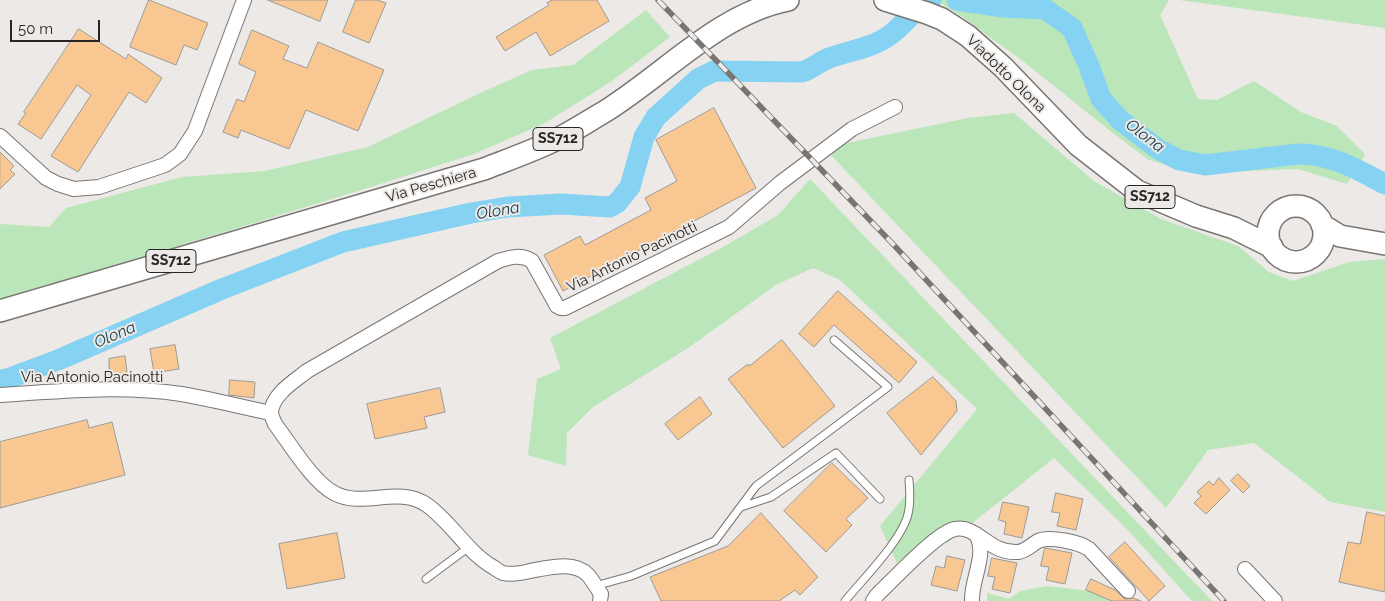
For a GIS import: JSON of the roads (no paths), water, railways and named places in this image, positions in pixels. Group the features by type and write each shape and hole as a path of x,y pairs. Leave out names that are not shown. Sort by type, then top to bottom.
{"main road":[{"name":"Via Peschiera","path":"0,311 484,169 552,142 604,112 648,83 724,26 752,11 788,0"},
{"name":"Viadotto Olona","path":"891,1 942,19 973,40 1078,145 1137,191 1196,216 1234,228"},
{"name":"SS712","path":"1234,228 1274,218 1285,209 1293,206 1305,208 1318,216 1322,224 1340,236 1378,243"},
{"path":"1272,247 1268,232 1274,218"},
{"path":"1311,258 1318,252 1322,243 1324,234 1322,224"},
{"name":"SS712","path":"1234,228 1272,247 1277,254 1293,262 1311,258 1340,245 1378,243"}],"street":[{"path":"0,136 46,178 66,187 82,189 99,187 158,169 173,160 191,139 244,0"},
{"name":"Via Antonio Pacinotti","path":"0,395 66,391 137,391 181,394 271,414 274,403 283,390 307,371 498,261 516,256 526,257 532,261 557,306 565,308 729,227 780,183 852,128 895,107"},
{"path":"271,414 276,424 320,484 335,494 352,499 390,496 409,498 425,504 436,512 489,565 503,573 522,573 553,566 569,566 586,574 601,594 600,601"},
{"path":"873,601 927,547 956,528 965,529 997,548 1016,552 1022,551 1045,539 1082,544 1089,549 1128,591"},
{"path":"972,601 973,587 982,551 980,542 975,534"},
{"path":"1245,569 1275,601"}],"lane":[{"path":"595,586 631,576 715,541 756,486 888,387 834,340"},
{"path":"741,507 771,497 836,453 880,499"},
{"path":"845,601 898,537 908,516 911,496 908,480"},
{"path":"426,579 469,547"}],"waterway":[{"name":"Olona","path":"0,380 58,360 222,289 343,242 471,213 508,207 561,204 610,207 617,203 630,187 644,137 656,117 698,79 714,71 802,72 829,58 868,46 883,39 931,0"},
{"name":"Olona","path":"957,0 1003,7 1045,9 1072,28 1101,99 1120,120 1158,149 1179,160 1205,165 1298,154 1310,155 1343,163 1385,184"}],"railway":[{"path":"658,0 891,242 1224,601"}]}
